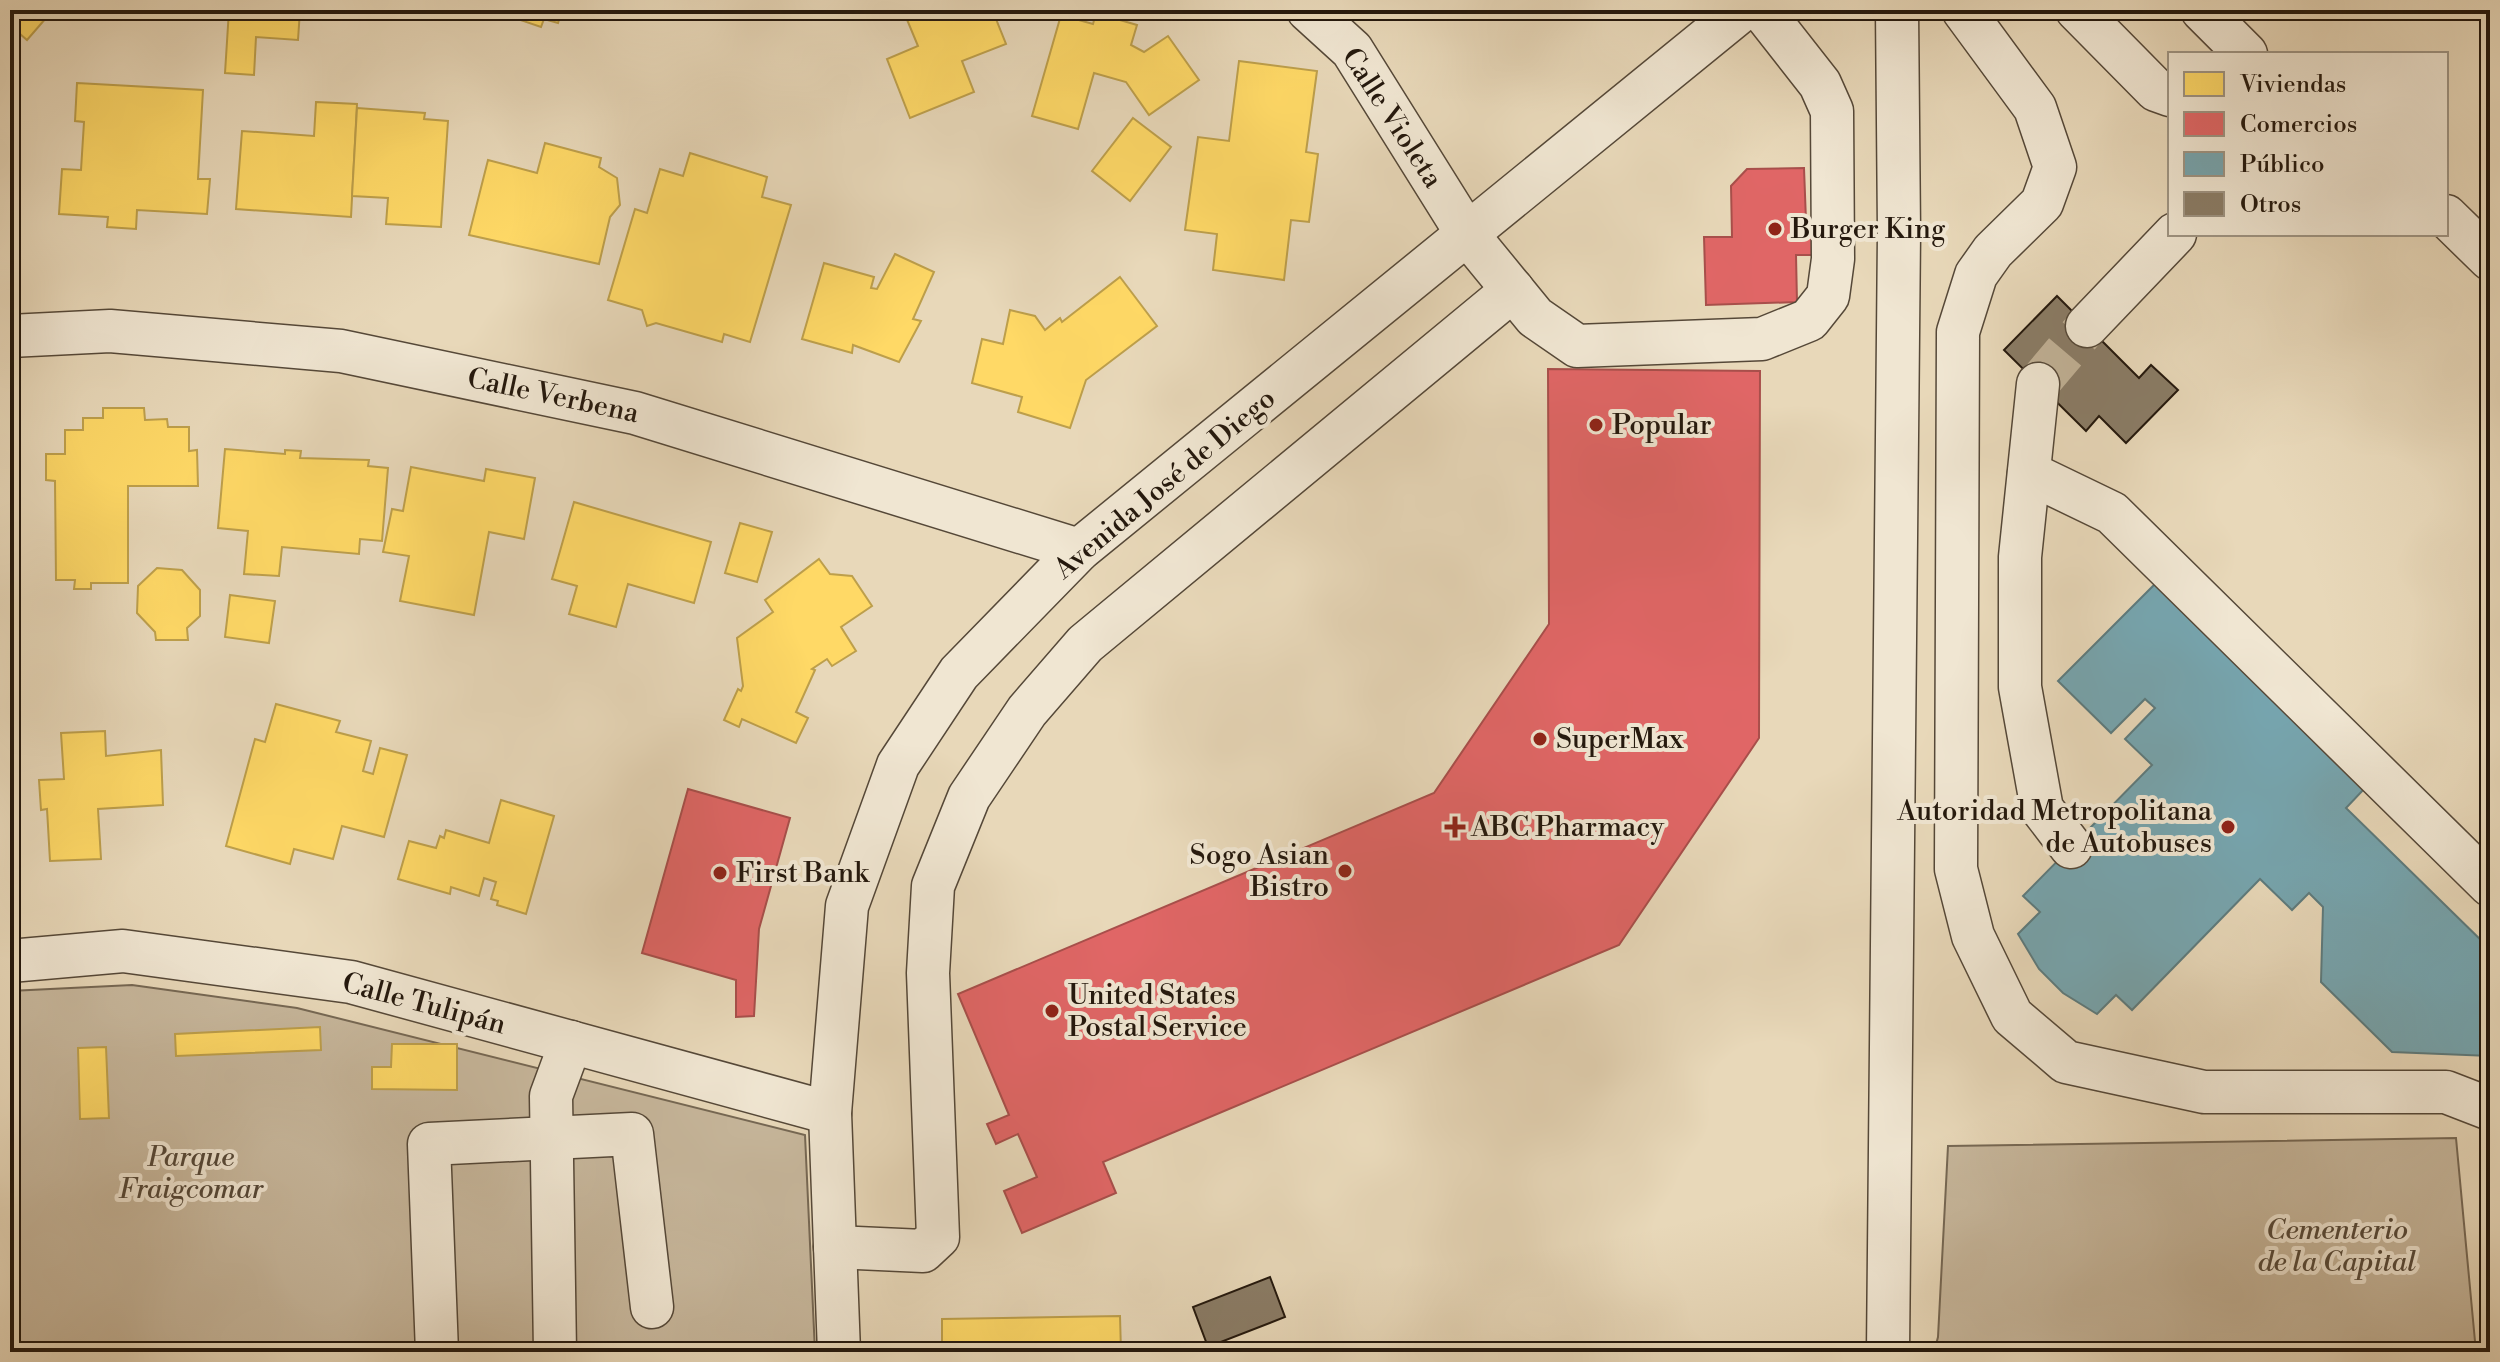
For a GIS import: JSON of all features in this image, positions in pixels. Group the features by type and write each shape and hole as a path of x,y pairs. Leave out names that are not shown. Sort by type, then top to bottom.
{"street":[{"name":"Calle Violeta","path":"1308,10 1352,50 1467,234 1524,303 1577,346 1762,339 1809,320 1828,296 1833,259 1832,111 1820,84 1762,10"},
{"name":"Avenida José de Diego","path":"839,1352 830,1113 847,906 898,765 959,673 1079,550 1742,10"},
{"path":"1888,1352 1900,218 1897,10"},
{"path":"1963,10 2035,108 2055,167 2042,203 1993,251 1976,275 1958,332 1956,869 1973,936 2012,1016 2066,1062 2204,1092 2446,1092 2490,1109"},
{"path":"2077,10 2156,90 2168,94"},
{"path":"2202,10 2244,52"},
{"path":"2448,218 2490,259"},
{"path":"2087,326 2173,236"},
{"path":"835,1247 923,1251 938,1237 928,973 933,886 963,810 1037,700 1085,644 1106,626 1524,303"},
{"name":"Calle Verbena","path":"10,336 110,331 341,351 635,413 1079,550"},
{"path":"2038,384 2020,557 2020,687 2042,809 2071,847"},
{"path":"2029,473 2112,513 2490,885"},
{"name":"Calle Tulipán","path":"10,961 123,951 351,982 830,1113"},
{"path":"555,1352 551,1096 571,1042"},
{"path":"437,1352 429,1144 632,1134 652,1307"}],"green space":[{"name":"Parque Fraigcomar","path":"132,985 297,1008 805,1135 815,1352 10,1352 10,991"},
{"name":"Cementerio de la Capital","path":"2456,1138 2476,1352 1934,1352 1938,1337 1948,1146"}],"building: Viviendas":[{"path":"10,10 53,10 27,40 12,27 10,30"},
{"path":"229,10 300,10 298,40 256,37 254,75 225,73"},
{"path":"508,10 562,10 558,23 544,19 541,27 506,15"},
{"path":"903,10 998,10 994,14 1006,44 962,61 974,92 910,118 887,59 918,46"},
{"path":"1096,13 1137,25 1131,45 1144,52 1168,36 1199,80 1149,115 1126,82 1094,73 1078,129 1032,116 1061,15 1093,24"},
{"path":"1239,61 1317,71 1306,152 1318,154 1309,222 1291,220 1284,280 1213,270 1217,234 1185,230 1198,137 1229,141"},
{"path":"77,83 203,90 198,179 210,179 207,214 137,210 136,229 107,227 108,217 59,214 62,169 81,170 84,122 75,121"},
{"path":"316,102 357,104 351,217 236,209 242,131 314,136"},
{"path":"357,108 425,113 424,119 448,121 441,227 386,224 388,198 352,196"},
{"path":"1133,118 1171,147 1130,201 1092,171"},
{"path":"545,143 601,158 599,167 617,178 620,205 610,217 599,264 469,235 488,160 537,173"},
{"path":"690,153 767,177 762,197 791,205 750,342 724,334 722,342 656,323 647,326 642,310 608,300 635,209 647,213 660,169 683,176"},
{"path":"895,254 934,272 913,319 921,321 899,362 853,345 852,353 802,339 824,263 874,277 871,288 877,289"},
{"path":"1120,277 1157,326 1086,380 1070,428 1018,412 1022,397 972,383 982,339 1003,344 1010,310 1035,316 1045,330 1060,318 1062,322"},
{"path":"103,408 144,408 145,420 167,419 168,427 189,427 189,451 197,450 198,486 128,486 128,583 91,583 91,589 74,589 75,580 56,580 55,481 46,480 46,454 65,454 65,430 83,430 83,418 103,418"},
{"path":"20,413 20,453 10,454 10,414"},
{"path":"225,449 285,454 285,450 301,451 300,458 369,460 368,466 388,468 382,541 360,539 359,554 282,547 279,576 244,574 248,531 218,528"},
{"path":"411,467 484,481 486,469 535,478 524,539 489,532 474,615 400,601 409,556 383,552 392,509 403,511"},
{"path":"574,502 711,542 694,603 628,584 616,627 569,614 577,586 552,579"},
{"path":"740,523 772,532 757,582 725,573"},
{"path":"819,559 830,574 852,576 872,606 841,627 856,651 832,666 827,659 812,669 815,670 796,712 808,718 796,743 742,719 739,727 724,720 738,689 741,691 743,686 737,638 773,612 765,600"},
{"path":"157,568 182,570 200,590 200,616 187,628 188,640 156,640 155,632 137,613 138,586"},
{"path":"230,595 275,601 269,643 225,637"},
{"path":"276,704 340,721 336,732 371,741 363,771 373,774 380,748 407,755 384,837 342,826 333,859 294,849 290,864 226,846 255,739 265,742"},
{"path":"105,731 106,756 161,750 163,805 98,809 101,859 50,861 47,809 41,810 39,780 64,779 61,733"},
{"path":"501,800 554,816 526,914 497,905 498,901 491,899 496,882 484,878 479,896 451,887 450,894 398,879 409,841 436,848 446,830 489,843"},
{"path":"320,1027 321,1050 176,1056 175,1034"},
{"path":"392,1044 457,1044 457,1090 372,1089 372,1067 391,1067"},
{"path":"106,1047 109,1118 80,1119 78,1048"},
{"path":"1120,1316 1121,1352 942,1352 942,1319"}],"building: Comercios":[{"name":"Burger King","path":"1804,168 1806,221 1817,221 1818,255 1796,255 1797,302 1706,305 1704,237 1732,237 1731,186 1747,169"},
{"path":"1548,369 1760,371 1759,738 1619,945 1103,1162 1116,1193 1022,1233 1004,1191 1037,1177 1018,1134 996,1144 987,1124 1009,1115 958,994 1434,793 1549,624"},
{"name":"First Bank","path":"688,789 790,818 759,929 754,1016 736,1017 736,980 642,953"}],"building: Público":[{"name":"Autoridad Metropolitana de Autobuses","path":"2156,583 2365,788 2346,808 2490,949 2490,1056 2392,1052 2321,982 2323,907 2309,893 2292,910 2260,879 2132,1010 2116,995 2097,1014 2063,993 2039,969 2018,934 2040,912 2023,896 2152,765 2125,739 2155,708 2145,699 2111,733 2058,681"}],"building: Otros":[{"path":"2057,296 2139,378 2151,365 2178,390 2126,443 2099,416 2086,431 2004,350"},
{"path":"1270,1277 1285,1317 1208,1347 1193,1307"}],"tunnel":[{"path":"2038,384 2087,326"}],"place":[{"name":"Burger King","path":"1775,229"},
{"name":"Popular","path":"1596,425"},
{"name":"SuperMax","path":"1540,739"},
{"name":"ABC Pharmacy","path":"1455,827"},
{"name":"Autoridad Metropolitana de Autobuses","path":"2228,827"},
{"name":"Sogo Asian Bistro","path":"1345,871"},
{"name":"First Bank","path":"720,873"},
{"name":"United States Postal Service","path":"1052,1011"}]}
